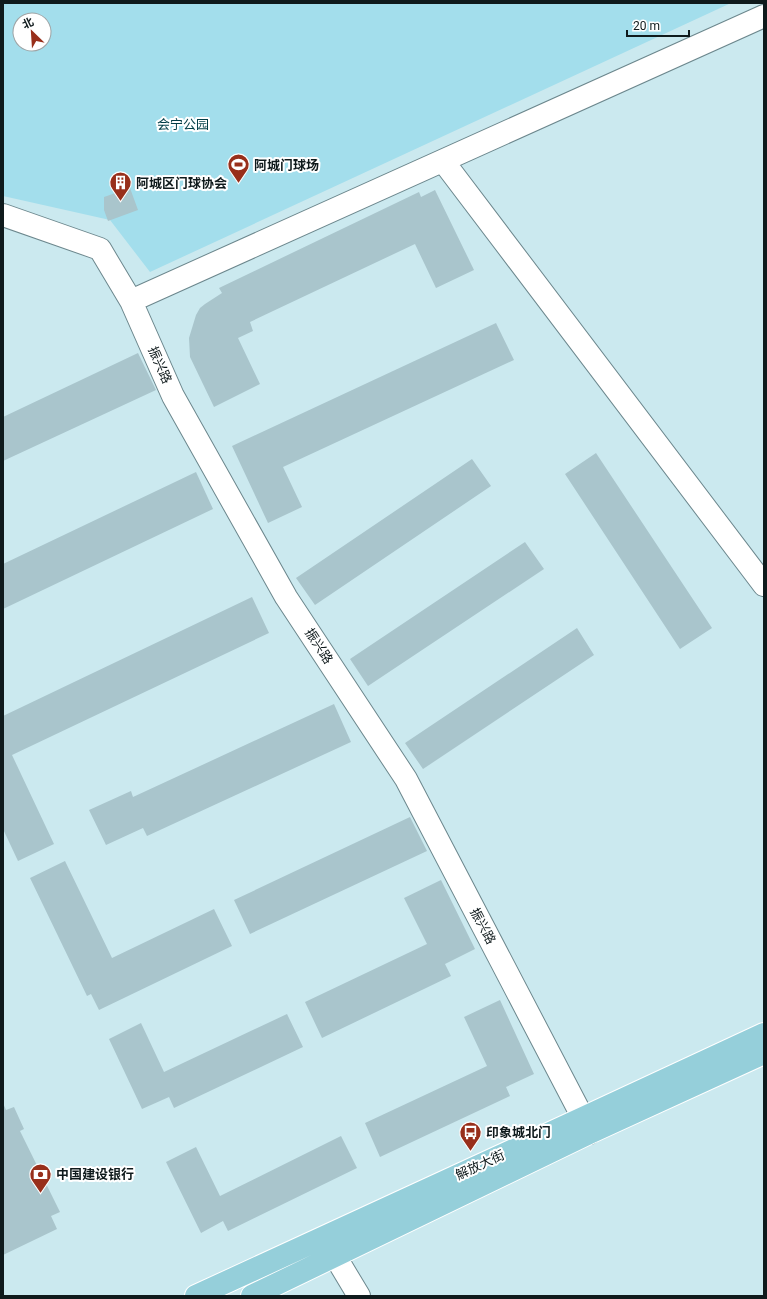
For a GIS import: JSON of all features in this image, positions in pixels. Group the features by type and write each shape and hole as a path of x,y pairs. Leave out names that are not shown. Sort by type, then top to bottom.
{"main road":[{"name":"解放大街","path":"252,1296 335,1256 764,1034"},
{"name":"解放大街","path":"196,1296 586,1126 764,1053"}],"street":[{"path":"131,301 764,16"},
{"path":"443,160 764,585"},
{"name":"振兴路","path":"3,215 100,249 131,301 173,396 286,597 406,779 586,1126"},
{"path":"335,1256 359,1296"}],"green space":[{"name":"会宁公园","path":"3,3 731,3 150,272 110,220 3,196"}],"building":[{"name":"阿城区门球协会","path":"130,188 138,210 108,221 104,210 104,197"},
{"path":"435,190 474,270 436,288 415,244 250,322 253,331 238,338 260,384 214,407 190,357 189,338 196,315 200,308 222,293 219,288 419,192 421,197"},
{"path":"496,323 514,360 283,467 302,507 268,523 232,446"},
{"path":"138,353 156,390 3,461 3,417"},
{"path":"596,453 712,628 680,649 565,474"},
{"path":"472,459 491,486 315,605 296,578"},
{"path":"196,472 213,509 3,609 3,564"},
{"path":"525,542 544,569 368,686 350,659"},
{"path":"252,597 269,633 12,755 54,844 18,861 3,829 3,716"},
{"path":"577,628 594,655 423,769 405,743"},
{"path":"334,704 351,742 147,836 143,828 106,845 89,810 131,791 133,797"},
{"path":"410,817 427,851 250,934 234,900"},
{"path":"65,861 112,958 214,909 232,946 99,1010 91,994 87,996 30,878"},
{"path":"441,880 475,949 445,964 451,976 322,1038 305,1002 427,944 404,898"},
{"path":"500,1000 534,1074 506,1087 510,1096 380,1157 365,1123 487,1066 464,1017"},
{"path":"287,1014 303,1047 174,1108 169,1097 142,1109 109,1039 141,1023 164,1072"},
{"name":"中国建设银行","path":"3,1103 6,1110 14,1107 24,1129 20,1131 60,1212 51,1216 57,1229 3,1255"},
{"path":"341,1136 357,1168 228,1231 223,1221 201,1233 166,1162 196,1147 220,1196"}],"place":[{"name":"阿城门球场","path":"239,184"},
{"name":"阿城区门球协会","path":"120,202"},
{"name":"印象城北门","path":"470,1152"},
{"name":"中国建设银行","path":"41,1194"}]}
